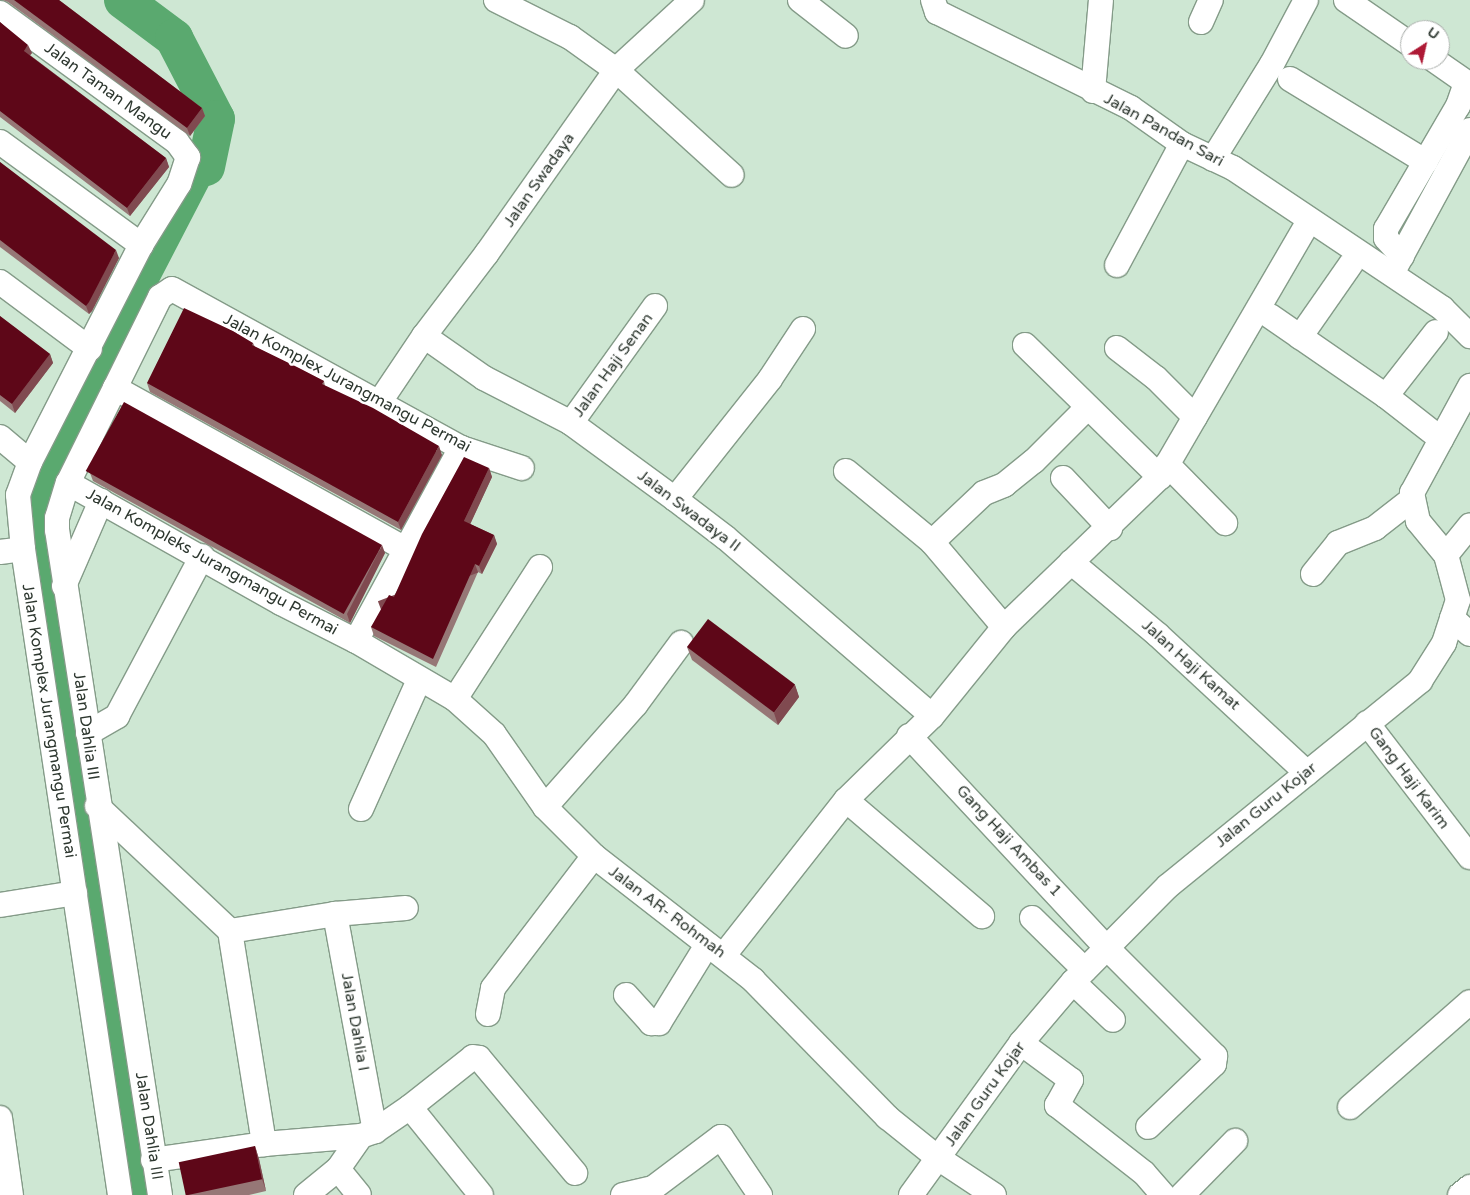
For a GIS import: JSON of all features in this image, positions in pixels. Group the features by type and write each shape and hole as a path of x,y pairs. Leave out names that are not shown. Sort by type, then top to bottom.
{"street":[{"path":"496,0 570,37 616,70 732,175"},
{"name":"Jalan Swadaya","path":"379,404 424,336 487,253 616,70 692,0"},
{"path":"800,0 846,36"},
{"name":"Jalan Pandan Sari","path":"933,0 937,12 1093,91 1131,108 1182,144 1233,168 1309,220 1397,265"},
{"path":"1093,91 1101,0"},
{"path":"1201,22 1211,0"},
{"path":"1213,159 1272,64 1306,0"},
{"path":"1346,0 1400,37"},
{"name":"Jalan Taman Mangu","path":"0,13 177,142 188,157 179,184"},
{"path":"1448,70 1468,84 1458,106 1386,229 1386,238 1397,265 1470,336"},
{"path":"1290,79 1426,162"},
{"path":"1397,265 1470,130"},
{"path":"0,142 141,244"},
{"path":"1117,265 1182,144"},
{"name":"Jalan Komplex Jurangmangu Permai","path":"120,1195 75,893 11,551 18,495 30,462 90,349 141,244 179,184"},
{"path":"626,995 651,1023 659,1023 716,950 846,800 909,736 932,716 1004,627 1071,562 1110,528 1164,470 1309,220"},
{"path":"1300,337 1351,264"},
{"path":"0,282 90,349"},
{"name":"Jalan Dahlia III","path":"160,1195 97,806 88,733 64,586 57,518 68,483 160,297 168,290 177,290"},
{"name":"Jalan Komplex Jurangmangu Permai","path":"177,290 461,448 522,468"},
{"name":"Jalan Haji Senan","path":"571,423 655,306"},
{"path":"1270,316 1386,396 1441,439"},
{"path":"674,498 770,379 803,329"},
{"path":"1386,396 1436,332"},
{"name":"Jalan Swadaya II","path":"424,336 484,378 571,423 674,498 726,538 932,716"},
{"path":"1025,345 1088,407 1225,523"},
{"path":"1117,348 1156,378 1195,417"},
{"path":"1313,574 1338,543 1375,528 1411,500 1412,492 1470,386"},
{"path":"115,388 406,549"},
{"path":"932,542 984,492 1004,485 1034,461 1088,407"},
{"path":"0,437 30,462"},
{"path":"356,641 461,448"},
{"path":"846,471 932,542 1004,627"},
{"path":"1063,478 1110,528"},
{"name":"Jalan Kompleks Jurangmangu Permai","path":"68,483 202,556 281,603 356,641"},
{"name":"Jalan Guru Kojar","path":"912,1195 1021,1043 1079,976 1168,886 1420,681 1444,643 1458,600 1446,555 1422,529 1411,500"},
{"path":"64,586 101,501"},
{"path":"1446,555 1470,525"},
{"path":"88,733 117,716 202,556"},
{"name":"Jalan Haji Kamat","path":"1071,562 1158,635 1306,773"},
{"path":"455,699 540,567"},
{"path":"1452,618 1470,634"},
{"name":"Jalan AR- Rohmah","path":"356,641 419,680 455,699 494,734 545,808 594,856 753,980 887,1117 938,1158 994,1195"},
{"path":"545,808 636,704 681,643"},
{"path":"361,809 419,680"},
{"name":"Gang Haji Karim","path":"1367,723 1470,858"},
{"name":"Gang Haji Ambas 1","path":"909,736 1107,948 1215,1056 1214,1064 1148,1127"},
{"path":"846,800 982,916"},
{"path":"97,806 230,931 263,1136"},
{"path":"488,1014 493,988 594,856"},
{"path":"0,905 75,893"},
{"path":"230,931 335,914 406,908"},
{"name":"Jalan Dahlia I","path":"335,914 368,1133"},
{"path":"1032,918 1113,1020"},
{"path":"1350,1107 1466,1012"},
{"path":"1021,1043 1071,1080 1057,1105 1144,1173 1163,1195"},
{"path":"306,1195 338,1169 368,1133 410,1108 470,1058 479,1058 576,1173"},
{"path":"410,1108 481,1195"},
{"path":"0,1118 10,1195"},
{"path":"154,1160 263,1136 368,1133"},
{"path":"623,1195 653,1188 721,1136 760,1195"},
{"path":"1182,1195 1235,1141"},
{"path":"338,1169 360,1195"},
{"path":"1460,1195 1470,1187"}],"building":[{"path":"14,0 59,0 202,108 187,128"},
{"path":"0,22 28,45 24,51 166,158 127,208 0,111"},
{"path":"0,162 116,250 86,306 0,240"},
{"path":"184,308 233,331 253,343 252,345 324,381 322,384 373,408 439,446 398,522 147,383"},
{"path":"0,316 50,354 12,404 0,395"},
{"path":"124,402 382,545 344,614 86,471"},
{"path":"464,457 489,468 464,521 494,535 479,566 475,564 433,659 371,627 389,595 394,597 422,534"},
{"path":"708,619 795,685 774,713 687,647"},
{"path":"255,1146 262,1179 186,1195 179,1162"}],"waterway":[{"path":"123,0 174,38 216,119 206,167"},
{"path":"141,1195 38,530 40,499 54,460 206,167"}]}
